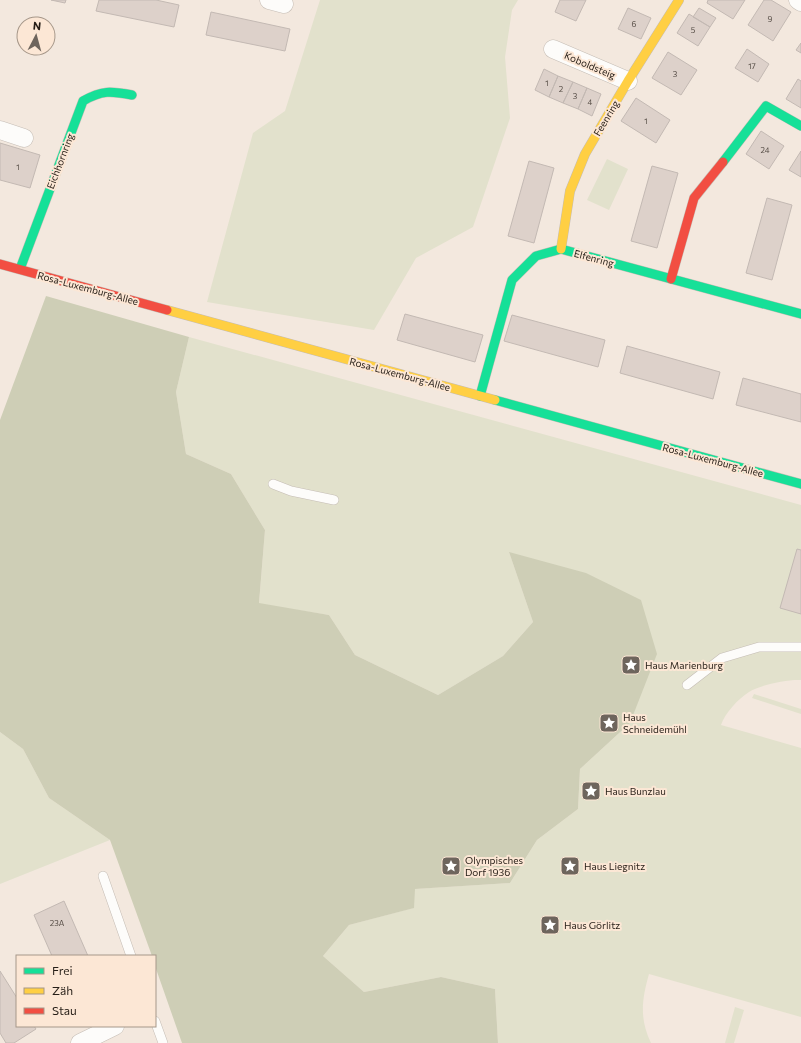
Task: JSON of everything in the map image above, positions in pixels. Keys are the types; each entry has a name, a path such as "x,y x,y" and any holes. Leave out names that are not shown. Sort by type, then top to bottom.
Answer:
{"street":[{"name":"Feenring","path":"561,248 570,191 584,154 679,0"},
{"name":"Koboldsteig","path":"552,49 628,81"},
{"name":"Eichhornring","path":"20,269 82,101 97,93 110,90 132,95"},
{"path":"671,279 694,198 766,106 801,126"},
{"path":"0,130 24,138"},
{"name":"Elfenring","path":"480,396 512,280 536,256 561,248 801,314"},
{"name":"Rosa-Luxemburg-Allee","path":"0,264 801,484"},
{"path":"80,1043 113,1027"}],"lane":[{"path":"273,484 291,491 334,500"},
{"path":"687,685 722,658 759,647 801,647"},
{"path":"103,876 132,955"},
{"path":"156,1024 163,1043"}],"green space":[{"path":"320,0 518,0 512,10 505,57 510,118 473,227 416,258 374,330 207,302 253,133 285,111"},
{"path":"607,159 628,169 609,210 587,200"},
{"path":"46,296 189,337 176,392 186,454 231,474 265,530 259,603 329,615 355,655 438,695 503,656 533,622 509,552 586,573 641,600 657,654 630,723 580,769 578,809 537,840 510,883 415,889 414,908 349,925 323,956 364,992 441,977 495,989 498,1043 182,1043 156,969 156,955 152,955 110,840 49,798 23,749 0,732 0,420"},
{"path":"189,337 801,505 801,680 789,680 754,689 741,698 732,707 721,725 801,748 801,1017 649,974 643,1000 643,1017 651,1043 498,1043 495,989 441,977 364,992 323,956 349,925 413,908 414,889 510,883 537,840 578,809 580,769 630,723 509,552 533,622 503,656 438,695 355,655 329,615 259,604 265,530 231,474 186,454 176,392"},
{"path":"754,694 801,709 801,714 752,698"},
{"path":"0,732 23,749 49,798 110,840 0,884"},
{"path":"735,1007 744,1010 734,1043 725,1043"}],"building":[{"path":"51,0 66,0 65,3"},
{"path":"99,0 156,0 179,5 174,27 96,11"},
{"path":"560,0 586,0 576,21 555,12"},
{"path":"708,0 745,0 733,19 707,3"},
{"path":"764,0 771,0 791,12 773,41 748,25"},
{"path":"628,8 651,18 641,39 618,29"},
{"path":"699,8 716,18 710,27 693,17"},
{"path":"211,12 290,29 285,51 206,35"},
{"path":"689,14 710,27 698,46 677,33"},
{"path":"801,43 801,53 796,50"},
{"path":"747,49 769,64 758,82 735,68"},
{"path":"668,52 697,70 681,95 652,78"},
{"path":"544,69 558,76 549,97 535,90"},
{"path":"558,76 573,82 563,103 549,97"},
{"path":"798,79 801,81 801,108 786,99"},
{"path":"573,82 587,88 578,109 563,103"},
{"path":"587,88 601,94 592,116 578,109"},
{"path":"636,98 670,120 656,143 621,121"},
{"path":"761,131 784,146 769,169 746,154"},
{"path":"0,143 40,155 30,188 0,180"},
{"path":"801,151 801,177 789,170"},
{"path":"529,161 554,168 534,243 508,236"},
{"path":"652,166 678,173 657,248 631,241"},
{"path":"767,198 792,205 772,280 746,273"},
{"path":"405,314 483,335 475,362 397,340"},
{"path":"512,315 605,340 598,367 504,341"},
{"path":"627,346 720,372 713,399 620,373"},
{"path":"743,378 801,394 801,422 736,405"},
{"path":"797,549 801,550 801,614 780,608"},
{"path":"64,901 88,955 52,955 34,915"},
{"path":"0,971 16,996 16,1027 35,1027 36,1029 14,1043 6,1043 0,1033"}],"traffic: fast":[{"path":"20,269 83,101 90,97 107,92 132,95"},
{"path":"723,162 766,106 801,126"},
{"path":"480,396 512,280 536,256 561,249 801,314"},
{"path":"495,400 801,484"}],"traffic: slow":[{"path":"561,249 570,191 585,154 628,81 679,0"},
{"path":"167,310 495,400"}],"traffic: jam":[{"path":"671,279 694,198 723,162"},
{"path":"0,264 167,310"}],"place":[{"name":"Haus Marienburg","path":"631,665"},
{"name":"Haus Schneidemühl","path":"609,723"},
{"name":"Haus Bunzlau","path":"591,791"},
{"name":"Olympisches Dorf 1936","path":"451,866"},
{"name":"Haus Liegnitz","path":"570,866"},
{"name":"Haus Görlitz","path":"550,925"}]}
